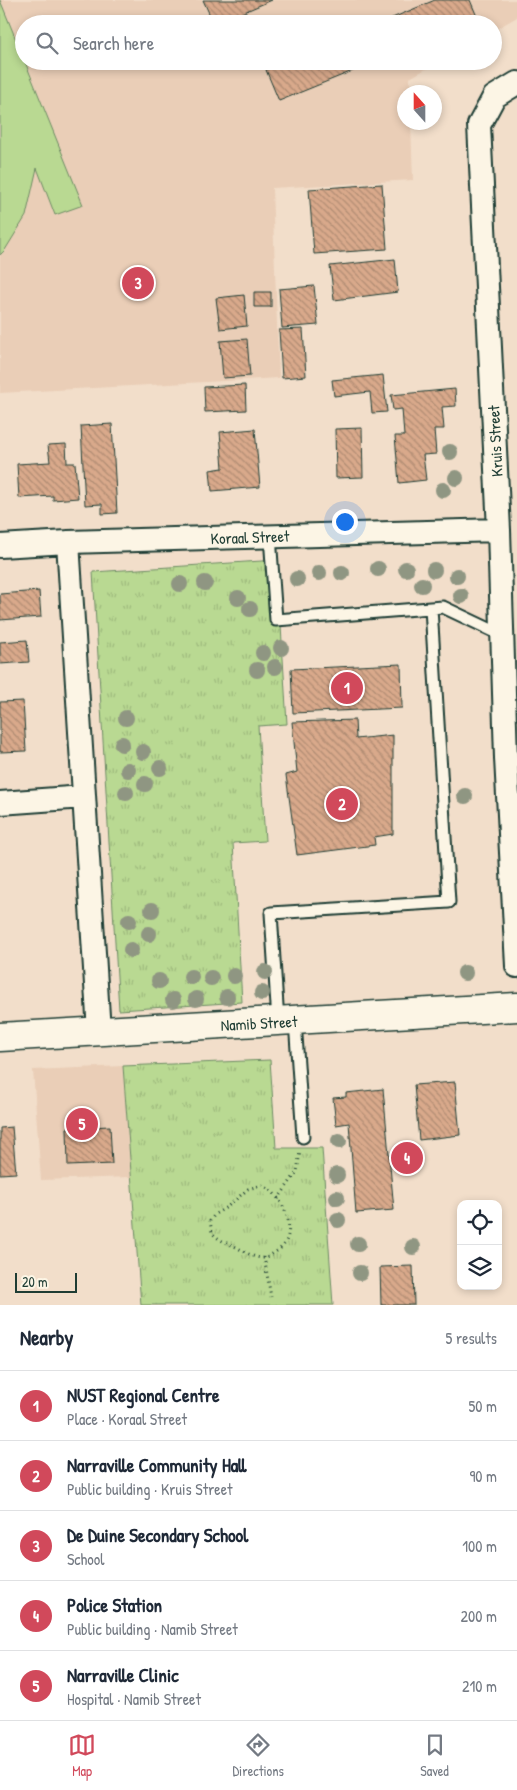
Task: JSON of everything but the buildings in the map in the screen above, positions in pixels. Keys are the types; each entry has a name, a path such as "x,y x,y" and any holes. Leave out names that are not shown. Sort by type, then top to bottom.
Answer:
{"street":[{"name":"Kruis Street","path":"517,83 494,97 479,125 499,530 502,635 511,757 517,966"},
{"name":"Koraal Street","path":"0,546 68,542 499,530"},
{"path":"68,542 99,1032"},
{"path":"0,804 84,797"},
{"name":"Namib Street","path":"0,1037 517,1007"}],"lane":[{"path":"270,536 276,620 443,607 502,635"},
{"path":"303,1137 271,913 449,902 431,608"}],"path":[{"path":"278,1199 296,1172 303,1137"},
{"path":"262,1185 269,1188 278,1199 284,1210 289,1230 282,1248 264,1258 246,1253 231,1244 225,1244 212,1233 210,1221 215,1214 227,1207 248,1189 262,1185"},
{"path":"264,1258 271,1297"}],"shaded area":[{"path":"0,0 517,0 517,17 502,26 502,15 15,15 15,70 424,70 410,78 410,85 397,85 397,130 411,130 413,180 272,188 279,378 0,393"},
{"path":"123,1066 131,1177 41,1180 33,1070"}],"green space":[{"path":"0,0 15,37 15,70 28,70 83,205 55,215 37,168 26,216 0,255"},
{"path":"277,560 287,724 258,726 265,841 233,843 242,1002 119,1010 93,572"},
{"path":"270,1060 276,1148 322,1148 333,1305 141,1305 123,1066"}],"place":[{"name":"De Duine Secondary School","path":"138,283"},
{"name":"NUST Regional Centre","path":"347,688"},
{"name":"Narraville Community Hall","path":"342,804"},
{"name":"Narraville Clinic","path":"82,1124"},
{"name":"Police Station","path":"407,1158"}]}
